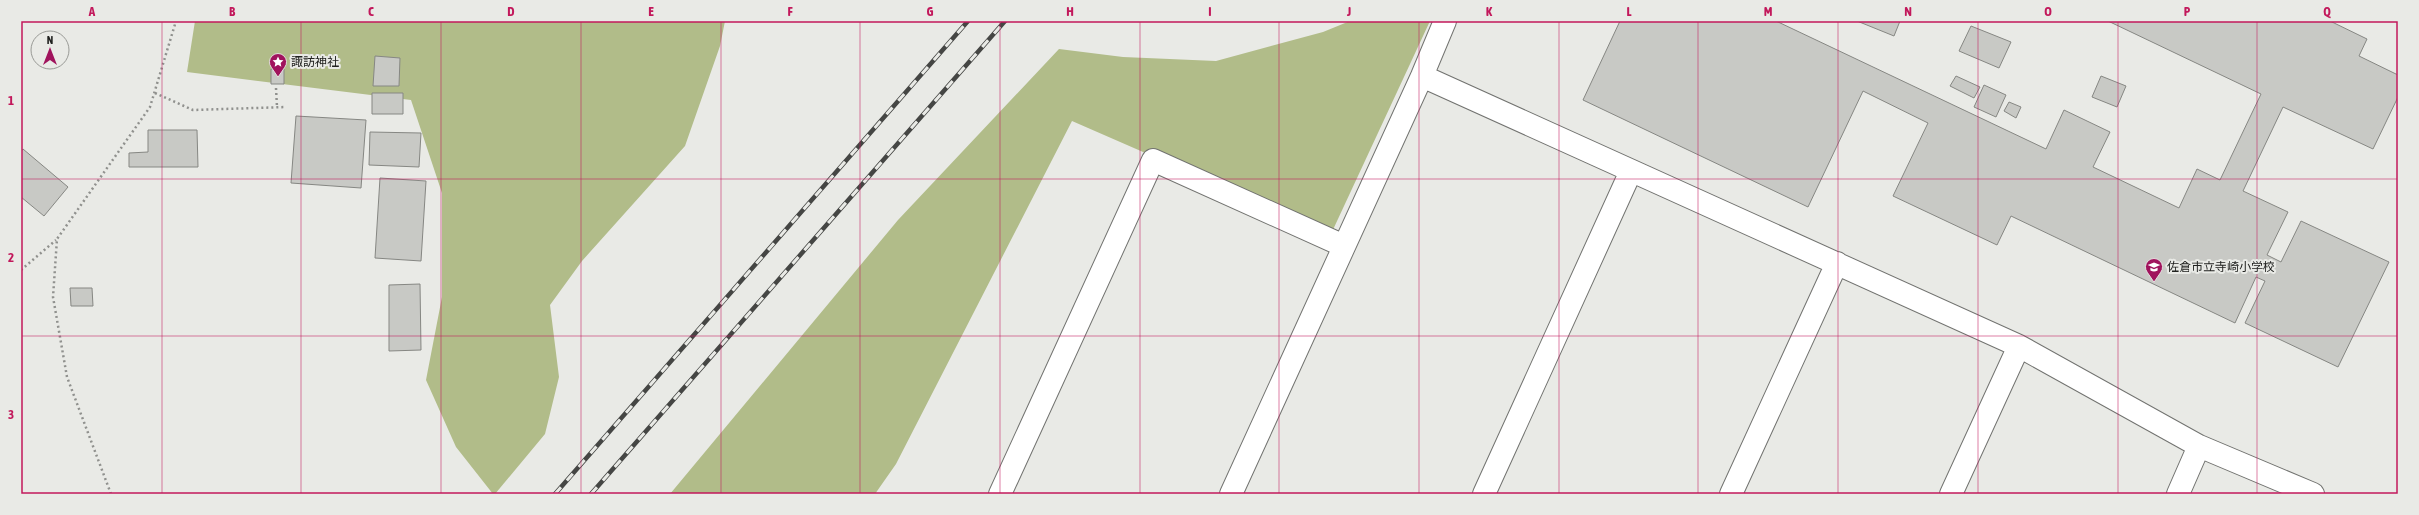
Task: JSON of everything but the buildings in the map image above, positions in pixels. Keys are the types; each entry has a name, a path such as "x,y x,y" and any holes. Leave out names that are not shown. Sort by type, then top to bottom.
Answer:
{"street":[{"path":"1231,494 1422,76 1445,21"},
{"path":"1422,76 2018,346 2199,446 2312,494"},
{"path":"1000,494 1153,160 1344,246"},
{"path":"1484,494 1631,171"},
{"path":"1731,494 1837,264"},
{"path":"1951,494 2018,346"},
{"path":"2178,494 2199,446"}],"path":[{"path":"21,270 57,239 150,107 176,21"},
{"path":"276,88 277,107"},
{"path":"155,93 193,110 286,107"},
{"path":"57,239 53,297 67,377 111,494"}],"green space":[{"path":"195,21 725,21 720,46 685,146 582,261 550,305 559,377 545,434 495,494 493,494 456,447 426,380 442,297 442,193 411,100 187,72"},
{"path":"1350,21 1430,21 1331,234 1072,121 896,464 875,494 670,494 898,220 1059,49 1123,57 1216,61 1323,32"}],"railway":[{"path":"555,494 968,21"},
{"path":"591,494 1005,21"}],"place":[{"name":"諏訪神社","path":"278,77"},
{"name":"佐倉市立寺崎小学校","path":"2154,282"}]}
